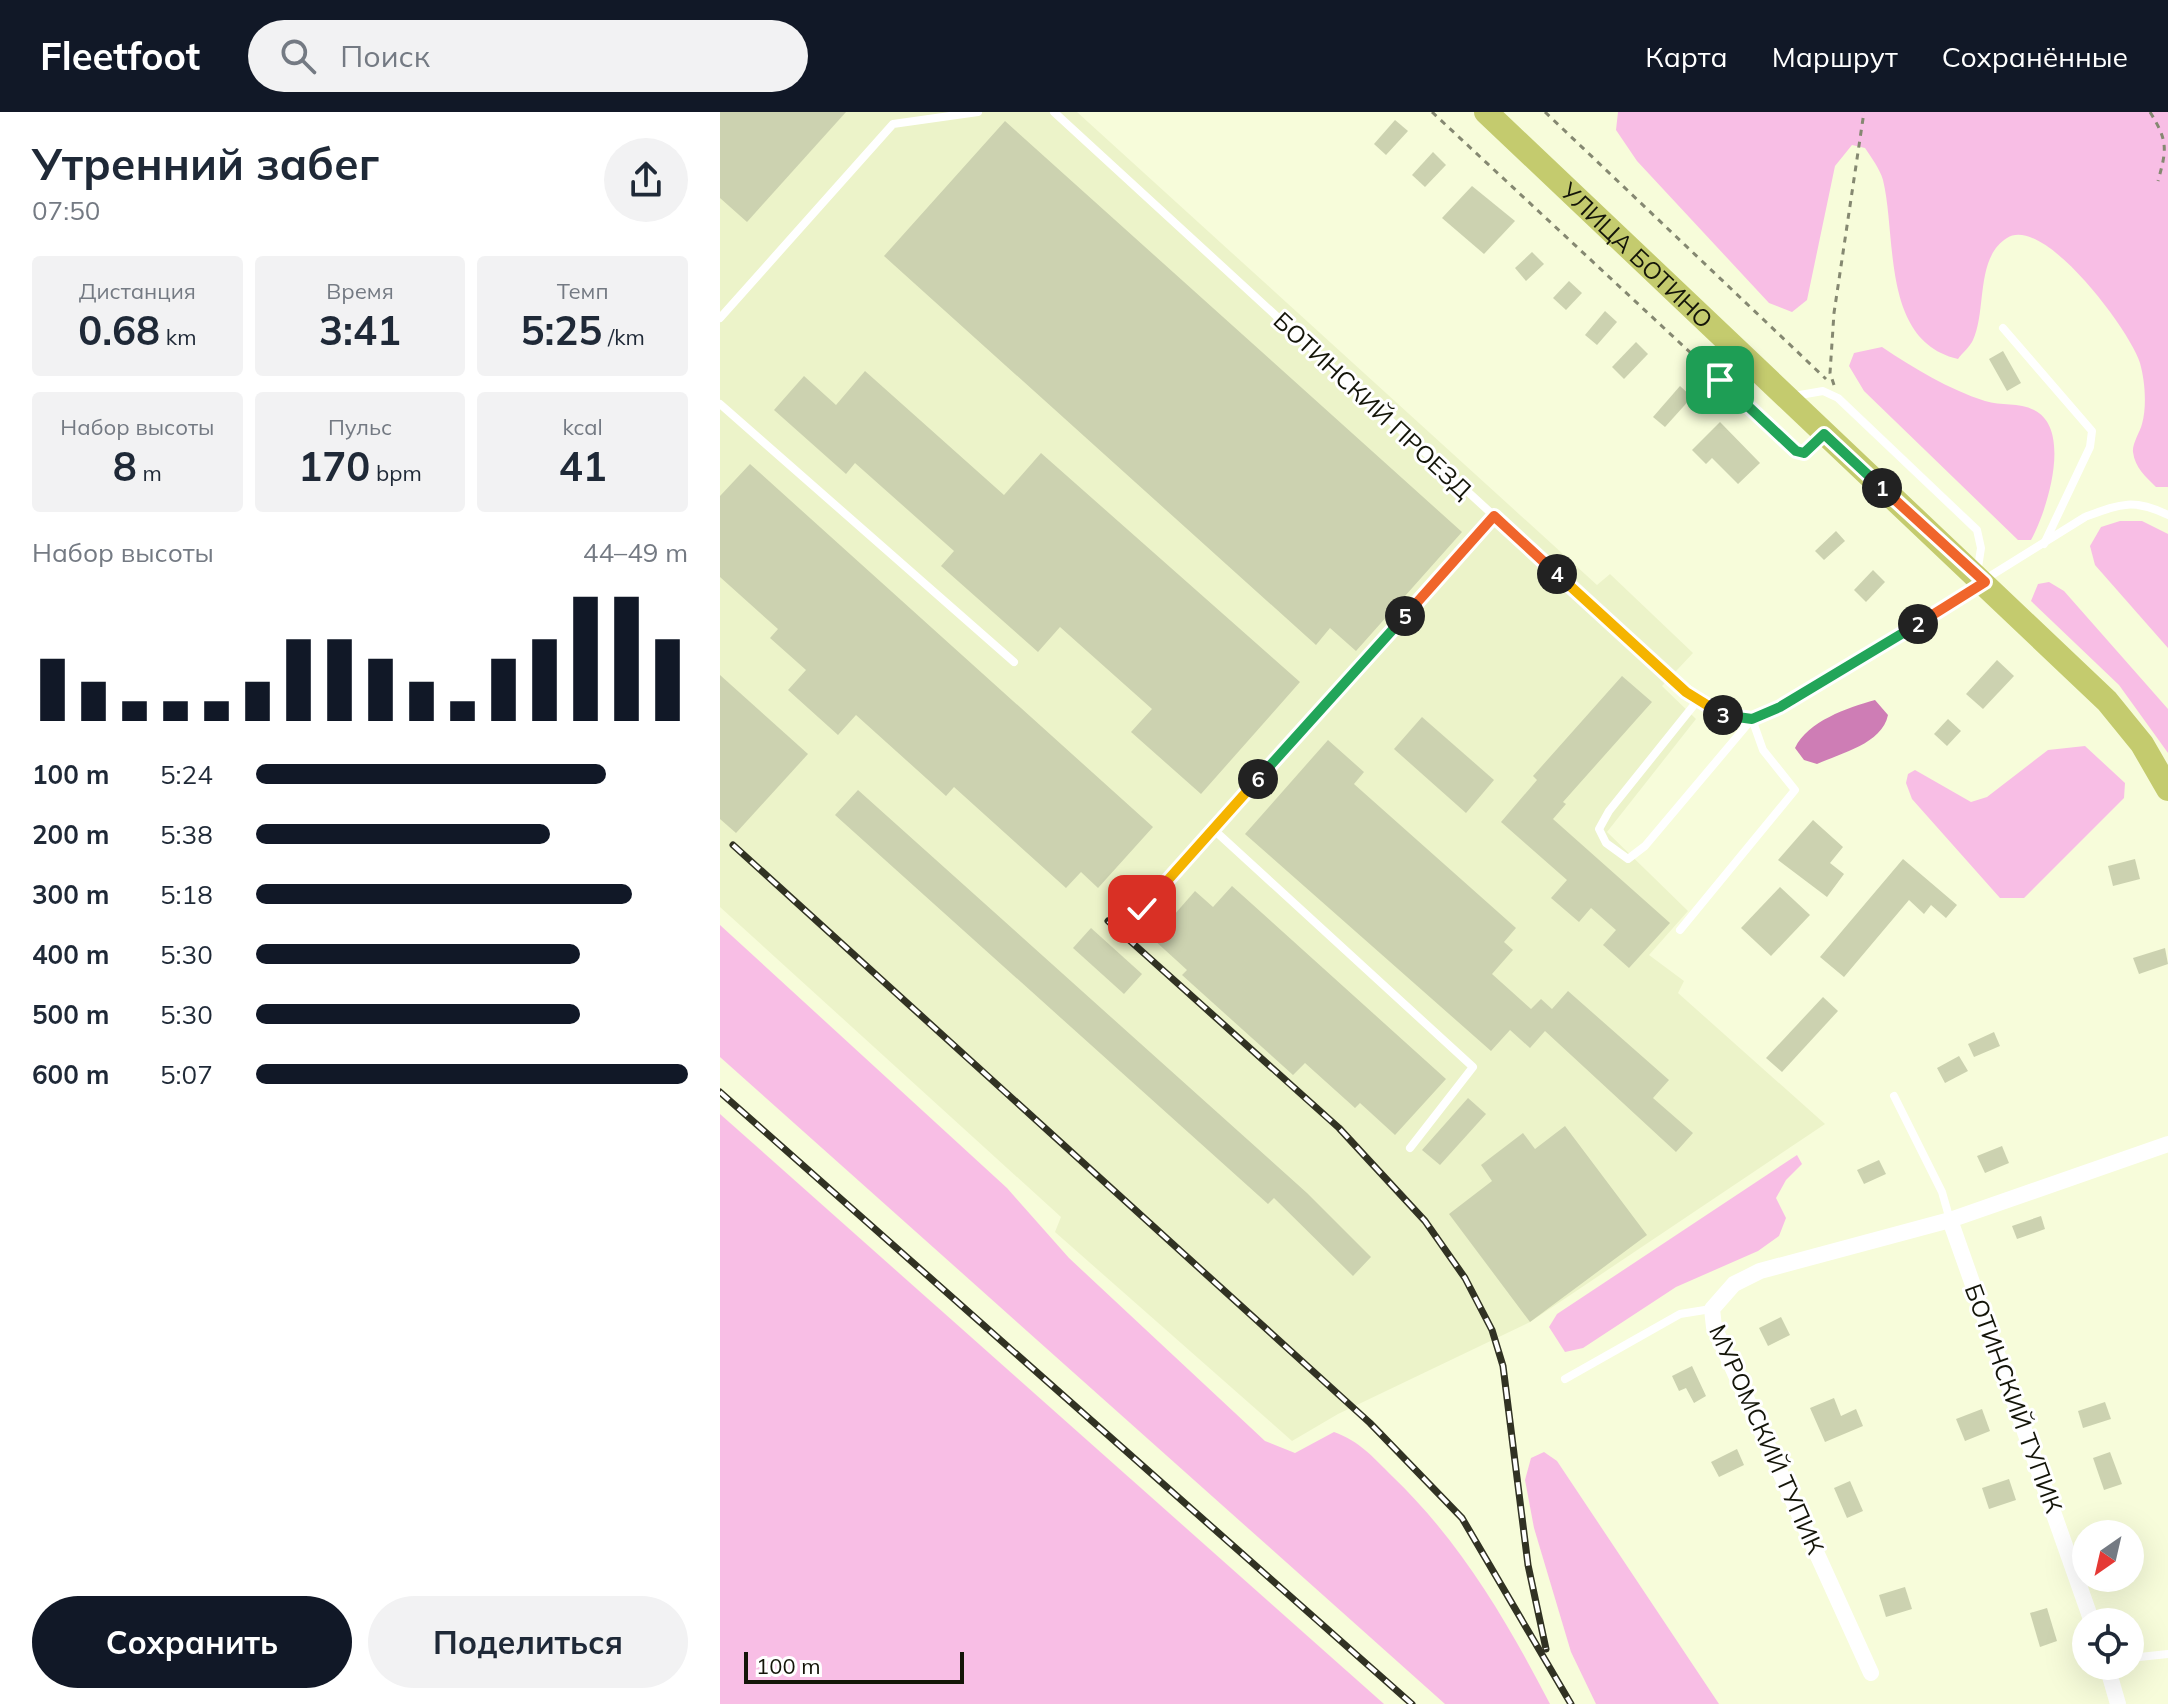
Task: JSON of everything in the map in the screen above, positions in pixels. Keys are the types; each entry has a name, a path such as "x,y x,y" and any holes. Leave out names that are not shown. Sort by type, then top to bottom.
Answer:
{"main road":[{"name":"УЛИЦА БОТИНО","path":"1494,115 1824,434 1981,578 2107,701 2142,744 2168,789"}],"street":[{"name":"МУРОМСКИЙ ТУПИК","path":"1871,1673 1714,1327 1712,1309 1734,1284 1760,1271 1950,1220 2168,1144"},
{"name":"БОТИНСКИЙ ТУПИК","path":"1950,1220 2087,1608"},
{"path":"2111,1680 2118,1704"}],"lane":[{"path":"720,318 893,124 978,112"},
{"name":"БОТИНСКИЙ ПРОЕЗД","path":"1054,112 1698,700 1720,715 1752,719"},
{"path":"2003,328 2092,431 2090,447 2043,545"},
{"path":"1789,397 1823,391 1838,398 1977,530 1981,548 1981,578"},
{"path":"720,404 1014,662"},
{"path":"1698,700 1609,811 1599,829 1606,843 1628,859 1645,846 1752,719 1780,707 1981,578 2043,545 2085,517 2121,504 2141,503 2168,515"},
{"path":"1142,909 1494,516"},
{"path":"1680,930 1795,790 1763,750 1752,719"},
{"path":"1213,829 1473,1067 1410,1148"},
{"path":"1894,1096 1942,1192 1950,1220"},
{"path":"1565,1379 1680,1314 1712,1309"},
{"path":"2144,1657 2168,1654"}],"path":[{"path":"1432,112 1796,451 1804,453 1824,434"},
{"path":"1545,112 1824,376 1838,398"},
{"path":"1838,398 1830,373 1834,313 1864,112"},
{"path":"2150,112 2161,130 2167,150 2158,181"}],"shaded area":[{"path":"720,112 1077,112 1597,585 1610,574 1693,653 1662,686 1696,719 1607,832 1688,911 1649,955 1684,981 1678,993 1825,1124 1530,1322 1338,1414 1292,1441 1055,1232 1061,1217 720,907"},
{"path":"1618,112 2168,112 2168,487 2156,487 2134,458 2133,449 2144,417 2145,402 2142,370 2133,348 2104,303 2063,259 2042,243 2023,235 2007,238 1997,247 1986,271 1972,343 1958,359 1933,349 1916,332 1904,310 1897,284 1882,176 1865,148 1852,145 1835,166 1807,300 1792,312 1769,303 1637,161 1616,130"},
{"path":"1882,347 1958,391 1991,402 2028,408 2046,420 2052,434 2053,471 2044,510 2031,540 2018,540 1864,391 1849,366 1854,353"},
{"path":"2120,521 2142,521 2168,534 2168,648 2095,565 2090,546 2101,527"},
{"path":"2049,582 2064,591 2168,709 2168,753 2119,685 2031,601 2038,584"},
{"path":"1875,700 1888,715 1878,733 1869,740 1817,764 1804,760 1795,748 1819,723"},
{"path":"2085,746 2125,783 2124,798 2024,898 2000,898 1912,799 1906,783 1908,774 1915,770 1971,802 1987,797 2048,750"},
{"path":"720,925 1007,1188 1069,1258 1265,1441 1295,1453 1334,1432 1372,1456 1417,1501 1461,1555 1517,1642 1550,1704 1445,1704 720,1057"},
{"path":"720,1114 1384,1704 720,1704"},
{"path":"1797,1155 1802,1164 1786,1180 1776,1198 1786,1218 1779,1236 1758,1251 1676,1287 1583,1348 1565,1352 1549,1327 1557,1314"},
{"path":"1544,1452 1557,1461 1719,1704 1596,1704 1571,1652 1534,1528 1525,1480 1531,1458"}],"building":[{"path":"720,112 846,112 747,222 720,198"},
{"path":"1395,120 1408,131 1386,155 1374,144"},
{"path":"1005,121 1462,532 1356,651 1330,628 1316,645 884,256"},
{"path":"1433,152 1446,165 1425,187 1412,175"},
{"path":"1472,186 1515,221 1484,254 1442,218"},
{"path":"1532,252 1544,264 1526,281 1515,268"},
{"path":"1569,281 1582,293 1566,310 1553,298"},
{"path":"1605,311 1617,322 1597,345 1585,335"},
{"path":"1636,342 1648,354 1624,379 1612,367"},
{"path":"2003,351 2021,383 2007,391 1989,359"},
{"path":"865,371 1004,495 1041,453 1300,682 1201,794 1131,732 1152,709 1060,627 1038,652 941,566 954,551 855,463 846,474 774,410 804,376 836,405"},
{"path":"1680,386 1692,397 1665,427 1653,417"},
{"path":"1720,422 1760,463 1738,484 1712,458 1706,464 1692,450"},
{"path":"750,464 1153,827 1098,888 1081,872 1066,888 954,787 946,796 856,715 838,735 788,690 806,670 770,638 778,629 720,577 720,496"},
{"path":"1836,531 1845,541 1824,560 1815,551"},
{"path":"1873,570 1885,582 1866,602 1854,590"},
{"path":"1997,660 2014,676 1983,709 1966,694"},
{"path":"720,675 808,754 736,833 720,819"},
{"path":"1622,676 1652,702 1563,802 1566,804 1553,819 1670,923 1629,968 1603,945 1616,930 1591,908 1579,922 1551,898 1567,880 1501,822 1537,780 1533,776"},
{"path":"1422,717 1494,780 1466,813 1394,749"},
{"path":"1948,719 1961,731 1947,746 1934,734"},
{"path":"1328,740 1364,772 1354,784 1516,928 1504,942 1513,950 1492,974 1531,1009 1541,999 1552,1009 1568,991 1669,1080 1653,1098 1693,1133 1676,1152 1545,1031 1530,1048 1510,1030 1491,1051 1245,834"},
{"path":"858,790 1307,1193 1371,1257 1353,1276 1274,1198 1268,1204 835,815"},
{"path":"1813,820 1843,847 1830,863 1844,874 1827,897 1778,860"},
{"path":"1903,859 1957,905 1946,918 1931,905 1924,914 1909,900 1844,977 1820,957"},
{"path":"2135,859 2140,879 2113,886 2108,866"},
{"path":"1232,886 1446,1079 1395,1135 1360,1103 1355,1108 1305,1063 1293,1075 1182,975 1187,970 1153,939 1195,891 1213,907"},
{"path":"1780,887 1810,915 1771,956 1741,928"},
{"path":"1091,928 1142,974 1124,994 1073,948"},
{"path":"2165,948 2168,964 2139,974 2133,958"},
{"path":"1823,997 1838,1011 1782,1072 1766,1058"},
{"path":"1994,1032 2000,1046 1974,1057 1968,1044"},
{"path":"1959,1056 1968,1071 1945,1083 1937,1068"},
{"path":"1468,1098 1486,1114 1440,1165 1422,1150"},
{"path":"1565,1126 1647,1235 1530,1322 1449,1214 1492,1181 1481,1165 1523,1133 1535,1149"},
{"path":"2002,1146 2009,1163 1985,1173 1977,1156"},
{"path":"1879,1160 1886,1174 1864,1184 1857,1170"},
{"path":"2041,1216 2045,1229 2017,1239 2012,1226"},
{"path":"1781,1317 1790,1335 1768,1346 1759,1328"},
{"path":"1692,1366 1706,1396 1694,1403 1686,1388 1679,1391 1672,1376"},
{"path":"1834,1398 1841,1416 1856,1409 1863,1426 1825,1442 1810,1408"},
{"path":"2105,1402 2111,1419 2083,1428 2078,1411"},
{"path":"1982,1409 1990,1431 1965,1441 1956,1419"},
{"path":"1737,1449 1744,1465 1719,1477 1711,1462"},
{"path":"2110,1452 2122,1484 2104,1490 2093,1458"},
{"path":"2009,1479 2016,1500 1989,1509 1982,1488"},
{"path":"1850,1481 1863,1511 1847,1518 1834,1488"},
{"path":"1905,1587 1912,1609 1886,1617 1879,1595"},
{"path":"2047,1608 2057,1641 2040,1647 2030,1613"}],"railway":[{"path":"733,845 1370,1423 1462,1518 1571,1704"},
{"path":"1108,921 1339,1128 1425,1221 1465,1278 1492,1330 1503,1366 1528,1565 1546,1649"},
{"path":"720,1092 1412,1704"}],"route":[{"path":"1142,909 1494,516 1686,692 1720,715 1752,719 1780,707 1985,582 1824,434 1804,453 1796,451 1720,380"}]}
